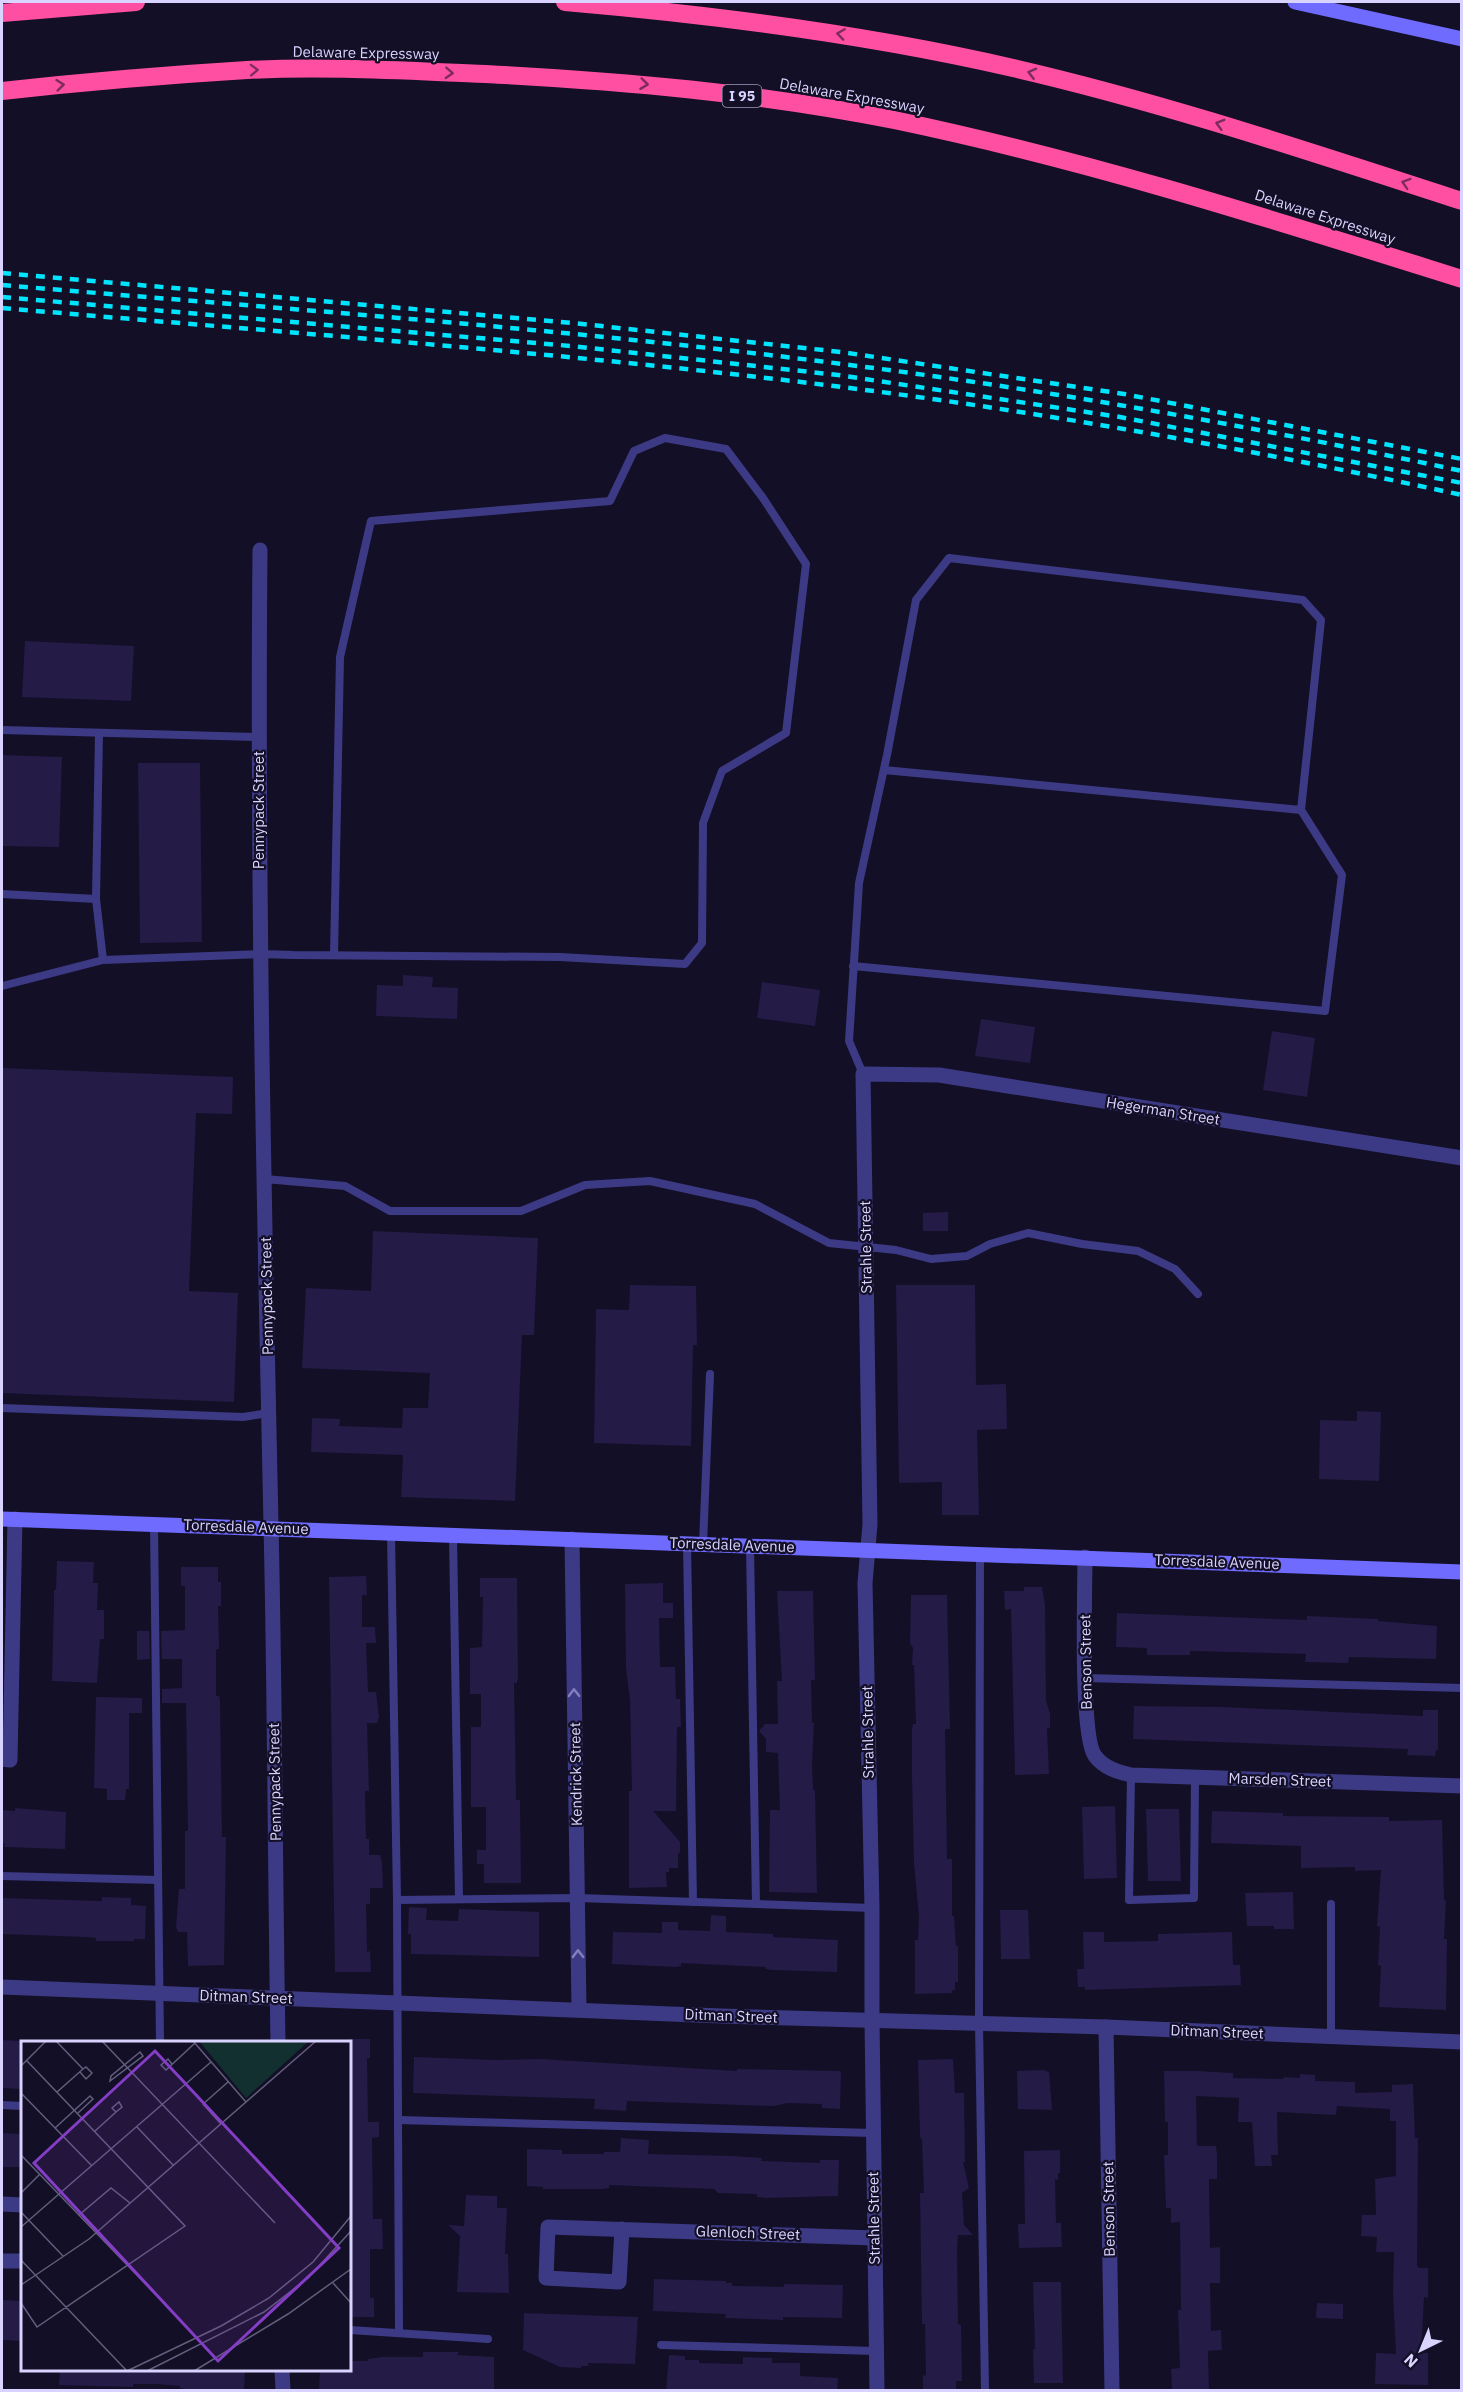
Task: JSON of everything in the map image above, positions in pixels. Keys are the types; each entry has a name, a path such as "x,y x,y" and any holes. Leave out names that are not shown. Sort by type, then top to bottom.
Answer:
{"highway":[{"path":"2,13 136,2"},
{"path":"565,2 693,13 874,39 1013,68 1141,100 1461,201"},
{"name":"Delaware Expressway","path":"2,91 123,78 251,70 376,69 634,82 891,120 1053,156 1239,208 1461,279"}],"street":[{"path":"1295,2 1325,5 1461,39"},
{"name":"Pennypack Street","path":"260,550 258,737 260,954 272,1527 278,2041"},
{"name":"Hegerman Street","path":"863,1074 939,1075 1461,1158"},
{"name":"Strahle Street","path":"863,1074 870,1524 865,1582 873,1908 872,2020 877,2391"},
{"path":"6,1760 8,1519"},
{"name":"Torresdale Avenue","path":"8,1519 1461,1572"},
{"name":"Kendrick Street","path":"572,1539 579,2009"},
{"name":"Benson Street","path":"1085,1557 1086,1721 1095,1755 1102,1762"},
{"name":"Marsden Street","path":"1102,1762 1114,1771 1131,1775 1461,1786"},
{"name":"Ditman Street","path":"2,1987 721,2016 1106,2027 1461,2042"},
{"name":"Benson Street","path":"1106,2027 1112,2391"},
{"path":"2,2204 21,2205"},
{"name":"Glenloch Street","path":"622,2229 619,2282 546,2278 548,2227 622,2229 875,2238"},
{"path":"2,2261 21,2261"},
{"path":"282,2371 283,2391"}],"lane":[{"path":"2,986 103,960 260,954 334,955 560,957 685,964 702,943 703,823 722,771 786,733 806,564 763,498 726,450 666,438 634,451 610,501 371,521 340,657 334,955"},
{"path":"853,966 1325,1011 1342,875 1301,810 1321,620 1303,600 949,558 916,600 860,883 853,966 849,1041 863,1074"},
{"path":"2,730 258,737"},
{"path":"99,733 96,899 103,960"},
{"path":"884,770 1301,810"},
{"path":"2,894 96,899"},
{"path":"265,1179 345,1186 390,1211 521,1211 585,1185 650,1181 755,1204 829,1243 896,1250 931,1258 967,1256 990,1244 1028,1233 1082,1244 1138,1251 1175,1269 1198,1294"},
{"path":"703,1544 710,1374"},
{"path":"2,1408 243,1417 268,1413"},
{"path":"154,1524 160,2041"},
{"path":"391,1532 397,1899 399,2332"},
{"path":"453,1534 459,1899"},
{"path":"687,1544 693,1902"},
{"path":"750,1546 756,1904"},
{"path":"980,1553 979,2024 985,2391"},
{"path":"1086,1678 1461,1688"},
{"path":"1131,1775 1129,1900 1194,1898 1195,1778"},
{"path":"2,1876 158,1880"},
{"path":"397,1899 578,1898 873,1908"},
{"path":"1331,1904 1331,2037"},
{"path":"2,2105 21,2106"},
{"path":"398,2120 873,2133"},
{"path":"351,2330 488,2339"},
{"path":"661,2344 876,2351"}],"building":[{"path":"25,641 134,646 131,701 22,697"},
{"path":"2,755 62,757 59,847 2,846"},
{"path":"138,763 200,763 202,942 140,943"},
{"path":"403,975 433,977 432,987 458,988 457,1019 376,1016 377,985 403,986"},
{"path":"762,982 820,990 815,1026 757,1018"},
{"path":"981,1019 1035,1027 1030,1063 975,1056"},
{"path":"1272,1031 1315,1038 1307,1097 1263,1090"},
{"path":"2,1068 233,1077 232,1114 196,1113 189,1291 238,1293 234,1402 2,1393"},
{"path":"948,1212 948,1231 923,1231 923,1213"},
{"path":"373,1231 538,1238 534,1335 522,1335 515,1501 401,1497 403,1455 311,1452 312,1418 340,1419 339,1426 402,1428 403,1408 428,1408 430,1373 302,1368 306,1288 371,1291"},
{"path":"630,1285 696,1286 697,1345 693,1345 691,1446 594,1443 596,1309 629,1310"},
{"path":"896,1285 975,1285 976,1385 1006,1384 1007,1429 977,1430 979,1515 942,1515 942,1482 899,1483"},
{"path":"1357,1411 1381,1412 1379,1481 1319,1479 1320,1420 1357,1421"},
{"path":"57,1561 94,1562 93,1583 98,1583 97,1610 104,1610 104,1639 100,1639 97,1683 52,1681"},
{"path":"181,1567 218,1567 218,1582 221,1582 221,1606 218,1606 219,1649 216,1649 216,1696 219,1696 220,1700 222,1837 226,1837 224,1965 188,1966 187,1932 178,1932 176,1927 179,1889 185,1889 185,1831 188,1831 186,1703 162,1703 162,1689 182,1688 182,1659 162,1659 161,1631 185,1630 185,1586 181,1586"},
{"path":"366,1576 367,1595 362,1595 362,1627 375,1627 376,1643 366,1643 368,1692 376,1692 379,1717 377,1723 367,1723 369,1791 365,1791 366,1839 369,1839 369,1855 380,1855 383,1888 370,1888 370,1904 366,1904 367,1952 370,1951 371,1972 335,1972 329,1577"},
{"path":"480,1578 517,1578 518,1676 517,1683 514,1683 516,1800 520,1800 521,1883 484,1883 484,1864 477,1864 477,1850 486,1850 486,1807 471,1807 471,1727 481,1727 481,1694 470,1694 470,1648 482,1647 483,1597 480,1597"},
{"path":"663,1583 663,1603 673,1603 673,1618 659,1618 660,1667 675,1667 676,1699 680,1699 681,1727 677,1727 676,1811 653,1811 680,1842 680,1852 678,1868 669,1868 669,1872 666,1872 667,1887 629,1888 629,1791 632,1791 630,1700 626,1668 625,1584"},
{"path":"1024,1587 1042,1587 1045,1605 1046,1700 1050,1714 1050,1728 1047,1728 1049,1774 1015,1775 1011,1609 1005,1610 1004,1591 1024,1591"},
{"path":"777,1591 813,1591 815,1680 811,1680 812,1723 814,1723 812,1767 813,1790 815,1790 817,1893 769,1892 770,1810 780,1810 778,1753 766,1752 766,1739 759,1731 765,1724 778,1724 777,1681 782,1681"},
{"path":"911,1595 947,1595 950,1729 945,1729 947,1859 952,1859 952,1916 954,1916 956,1946 958,1946 958,1982 955,1982 955,1990 952,1990 952,1993 915,1994 915,1940 918,1940 919,1917 914,1864 912,1729 913,1724 916,1724 913,1648 910,1643"},
{"path":"1117,1613 1307,1620 1307,1616 1378,1619 1378,1621 1437,1626 1436,1659 1349,1657 1348,1663 1305,1662 1306,1654 1190,1651 1190,1655 1147,1655 1147,1648 1116,1647"},
{"path":"137,1631 149,1631 150,1659 137,1660"},
{"path":"96,1697 142,1698 142,1713 129,1713 129,1789 126,1789 125,1800 107,1800 107,1789 94,1788"},
{"path":"1134,1706 1223,1707 1423,1716 1423,1710 1438,1710 1438,1750 1435,1756 1407,1755 1408,1749 1133,1739"},
{"path":"1115,1806 1117,1878 1084,1879 1082,1807"},
{"path":"15,1808 66,1812 65,1849 4,1847 5,1843 2,1844 2,1810 15,1811"},
{"path":"1146,1809 1179,1809 1181,1881 1148,1881"},
{"path":"1212,1811 1283,1813 1283,1816 1389,1817 1389,1821 1442,1820 1444,1900 1446,1901 1444,1939 1447,1939 1446,2010 1379,2007 1381,1966 1378,1965 1380,1927 1377,1926 1381,1870 1355,1871 1355,1867 1301,1868 1301,1846 1211,1843"},
{"path":"1293,1892 1294,1929 1247,1926 1245,1893"},
{"path":"102,1897 131,1898 131,1905 146,1906 145,1939 96,1941 96,1938 87,1937 2,1934 2,1898 102,1901"},
{"path":"409,1907 427,1908 426,1920 458,1921 459,1909 539,1912 539,1957 411,1954 411,1934 408,1934"},
{"path":"1000,1910 1028,1910 1030,1959 1001,1959"},
{"path":"711,1915 726,1916 726,1932 838,1940 837,1972 681,1963 681,1966 676,1967 612,1964 613,1932 662,1933 662,1922 678,1922 678,1930 710,1931"},
{"path":"1083,1932 1104,1932 1104,1942 1158,1941 1158,1934 1232,1932 1233,1965 1240,1965 1241,1985 1085,1990 1085,1987 1078,1987 1077,1969 1084,1969"},
{"path":"350,2039 370,2039 370,2058 367,2058 368,2122 379,2122 379,2137 372,2138 373,2219 382,2219 383,2249 370,2249 370,2298 374,2298 374,2317 351,2317"},
{"path":"2,2040 22,2041 21,2089 2,2088"},
{"path":"414,2057 541,2059 737,2071 737,2069 839,2071 841,2072 840,2109 822,2108 822,2104 787,2103 774,2106 627,2101 626,2111 594,2109 595,2099 413,2093"},
{"path":"953,2059 955,2093 964,2093 965,2162 963,2162 969,2188 962,2193 964,2225 973,2235 958,2235 958,2324 961,2325 962,2381 956,2381 956,2391 923,2391 923,2376 926,2375 925,2324 922,2324 920,2193 924,2193 918,2060"},
{"path":"1043,2070 1049,2072 1052,2110 1018,2109 1017,2071"},
{"path":"1164,2071 1233,2073 1233,2078 1283,2079 1284,2077 1300,2078 1300,2074 1315,2075 1315,2081 1355,2082 1355,2093 1392,2092 1392,2085 1413,2084 1415,2138 1418,2138 1417,2266 1428,2268 1428,2298 1424,2297 1421,2353 1428,2353 1428,2385 1375,2384 1376,2353 1396,2354 1393,2293 1394,2252 1376,2252 1377,2237 1361,2236 1362,2215 1376,2215 1375,2179 1396,2176 1396,2121 1390,2121 1390,2109 1337,2106 1336,2115 1277,2112 1278,2155 1271,2155 1272,2166 1255,2166 1252,2122 1238,2122 1239,2098 1196,2096 1197,2146 1216,2146 1217,2155 1217,2179 1209,2179 1210,2248 1220,2247 1220,2283 1210,2283 1211,2331 1221,2330 1222,2350 1208,2351 1209,2391 1172,2391 1171,2369 1180,2368 1178,2310 1181,2310 1180,2222 1171,2223 1171,2208 1166,2208 1164,2155 1168,2155 1168,2122 1165,2122"},
{"path":"2,2133 21,2134 21,2167 2,2167"},
{"path":"621,2138 649,2140 648,2154 734,2156 762,2158 761,2161 820,2163 820,2160 839,2160 838,2196 766,2198 757,2197 757,2194 718,2193 714,2189 609,2185 609,2188 603,2189 543,2189 543,2187 527,2186 527,2149 562,2150 562,2154 604,2154 604,2152 620,2152"},
{"path":"1060,2150 1060,2173 1058,2173 1058,2180 1055,2179 1056,2223 1061,2223 1062,2247 1019,2248 1018,2224 1025,2224 1024,2151"},
{"path":"466,2195 497,2196 497,2208 507,2208 505,2254 508,2254 509,2293 457,2292 460,2236 448,2225 464,2226"},
{"path":"654,2279 726,2281 726,2283 732,2283 732,2286 843,2285 842,2318 783,2317 783,2320 725,2318 726,2314 653,2311"},
{"path":"1033,2282 1061,2282 1063,2383 1034,2383"},
{"path":"2,2300 21,2301 21,2341 2,2340"},
{"path":"1317,2303 1343,2304 1343,2319 1316,2318"},
{"path":"524,2313 638,2317 635,2364 588,2363 588,2366 581,2366 581,2368 560,2367 523,2350"},
{"path":"423,2352 459,2352 457,2355 494,2357 494,2391 319,2391 320,2371 351,2371 351,2361 368,2361 368,2359 382,2357 423,2357"},
{"path":"669,2355 685,2356 685,2360 699,2360 699,2363 743,2364 743,2357 772,2358 772,2363 800,2363 800,2376 838,2378 837,2391 666,2391"},
{"path":"60,2371 245,2371 244,2391 196,2391 180,2388 180,2386 157,2384 133,2384 133,2387 59,2385"}],"railway":[{"path":"2,273 573,323 841,352 1124,394 1462,459"},
{"path":"2,285 527,330 842,364 1153,411 1307,439 1462,471"},
{"path":"2,297 571,346 838,375 1120,417 1462,483"},
{"path":"2,308 627,363 913,396 1149,433 1462,495"}]}
